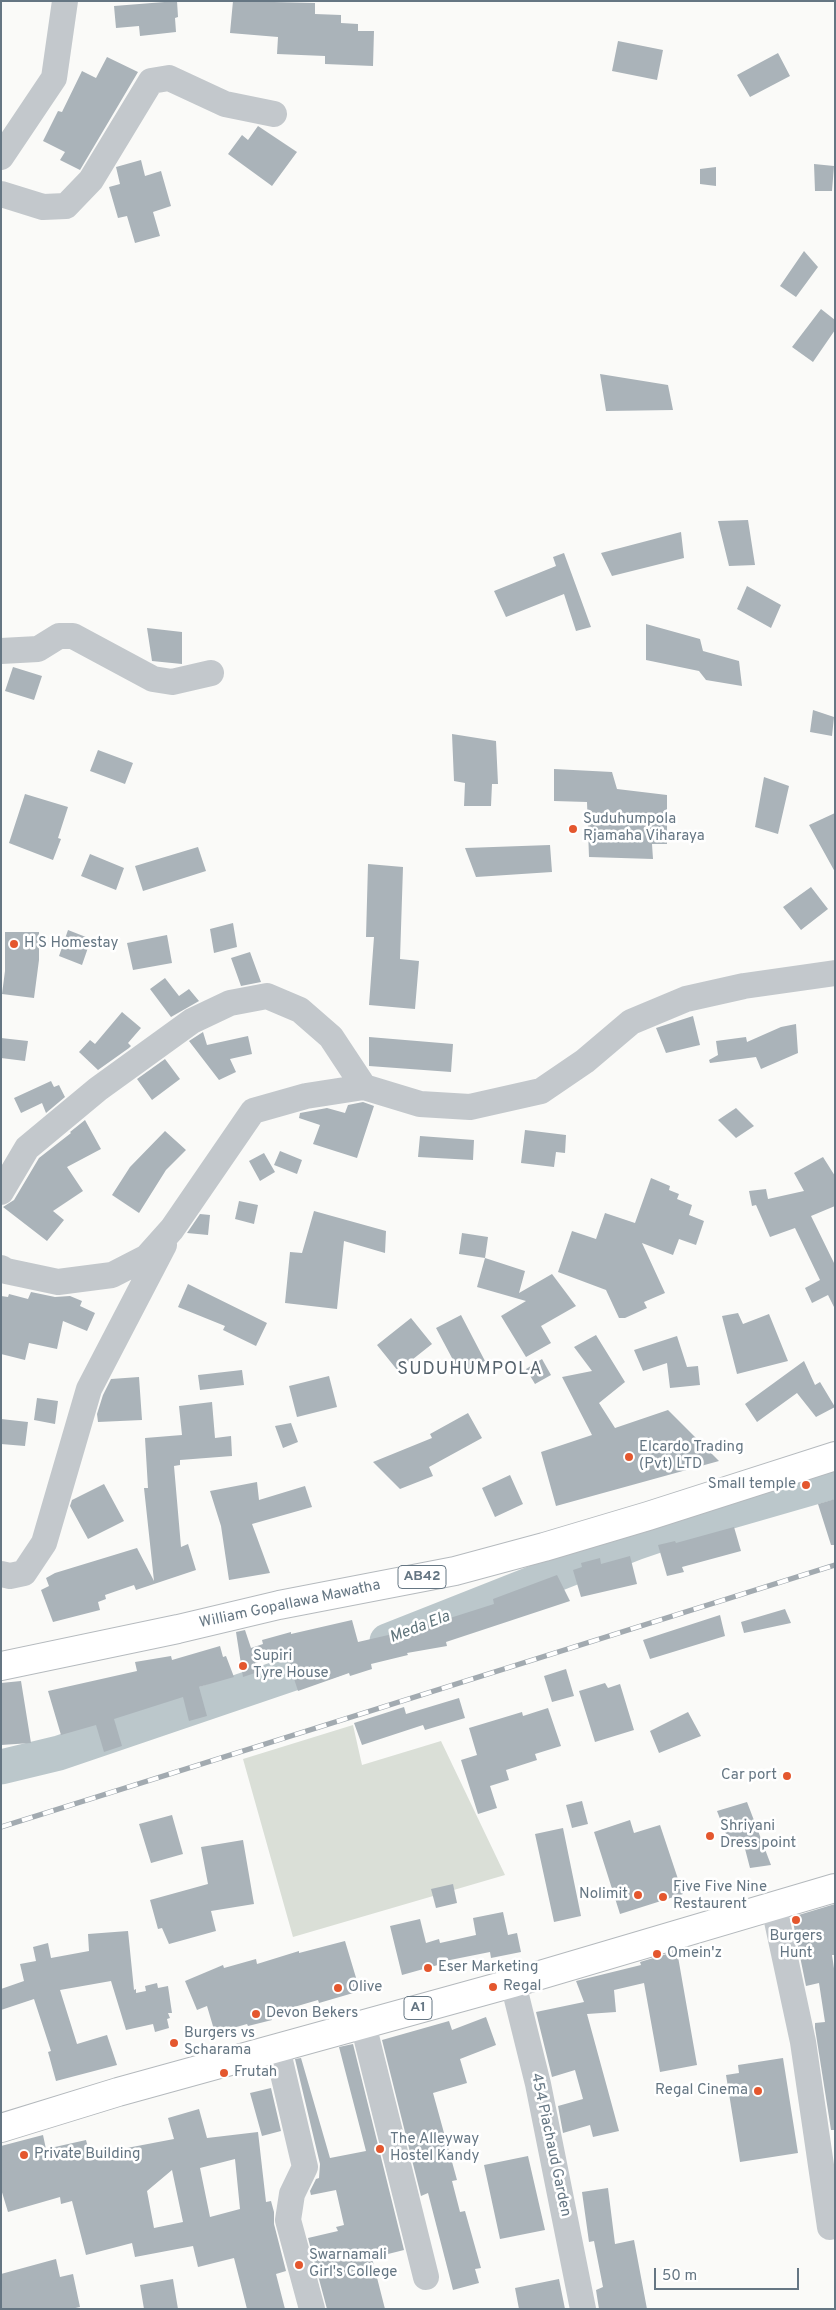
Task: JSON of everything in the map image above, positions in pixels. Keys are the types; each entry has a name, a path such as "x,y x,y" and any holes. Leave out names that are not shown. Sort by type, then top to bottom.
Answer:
{"main road":[{"name":"William Gopallawa Mawatha","path":"1,1666 178,1629 279,1605 455,1571 648,1516 835,1456"},
{"name":"A1","path":"1,2128 118,2092 178,2077 513,1983 835,1888"}],"street":[{"path":"1,157 54,78 65,1"},
{"path":"1,194 43,207 66,206 92,180 150,81 169,78 225,104 274,114"},
{"path":"1,651 38,649 59,636 73,636 153,679 172,682 211,673"},
{"path":"1,1574 10,1576 24,1573 44,1542 89,1388 172,1229 252,1111 306,1096 364,1087 420,1104 470,1107 541,1091 585,1061 631,1022 686,999 744,986 835,973"},
{"path":"1,1192 27,1148 90,1095 192,1021 230,1003 267,996 300,1010 331,1036 364,1087"},
{"path":"1,1268 6,1271 58,1282 112,1275 147,1257 172,1229"},
{"path":"774,1907 803,2042 830,2227"},
{"name":"454 Piachaud Garden","path":"513,1983 538,2084 583,2309"},
{"path":"363,2024 426,2276"},
{"path":"277,2048 305,2167 292,2194 288,2220 312,2309"}],"shaded area":[{"path":"353,1725 362,1765 441,1741 505,1875 293,1937 243,1759"}],"building":[{"path":"177,1 178,17 175,18 176,32 140,36 139,26 116,28 114,6"},
{"path":"233,1 315,3 315,14 341,15 341,23 358,24 358,31 374,31 373,66 325,64 325,56 277,54 278,37 230,33"},
{"path":"618,41 663,50 657,80 612,71"},
{"path":"778,53 790,76 750,97 737,75"},
{"path":"107,57 138,72 80,170 60,160 65,152 43,141 58,111 62,112 82,71 96,78"},
{"path":"258,126 297,152 272,186 228,154 242,135 248,140"},
{"path":"141,160 145,176 161,171 171,206 153,212 160,236 135,243 127,216 118,218 109,187 120,184 116,167"},
{"path":"814,164 834,166 832,191 815,191"},
{"path":"716,167 716,186 700,184 700,169"},
{"path":"804,251 818,267 796,297 780,286"},
{"path":"821,309 835,320 835,330 813,362 792,347"},
{"path":"600,374 668,385 673,410 606,411"},
{"path":"748,520 755,565 729,566 718,521"},
{"path":"681,532 684,558 612,576 601,553"},
{"path":"564,553 591,627 576,631 564,594 506,617 494,591 556,566 553,557"},
{"path":"747,586 781,605 771,628 737,609"},
{"path":"646,624 700,639 703,651 739,661 742,686 706,680 699,671 646,660"},
{"path":"147,628 182,632 182,664 152,661"},
{"path":"13,667 42,676 34,700 5,691"},
{"path":"813,710 834,717 832,736 810,732"},
{"path":"452,734 496,741 498,784 492,784 491,806 464,806 465,783 454,781"},
{"path":"98,750 133,763 125,784 90,771"},
{"path":"554,769 612,772 617,789 667,795 667,844 652,844 653,859 589,857 587,802 554,801"},
{"path":"764,777 789,786 778,834 755,827"},
{"path":"25,794 68,807 58,838 61,839 53,860 9,843"},
{"path":"835,813 835,872 809,825"},
{"path":"550,845 552,872 476,877 465,848"},
{"path":"198,847 206,871 143,891 135,866"},
{"path":"90,854 124,868 116,890 81,876"},
{"path":"368,864 403,867 400,959 419,961 415,1009 369,1005 374,937 366,937"},
{"path":"811,887 828,909 801,930 783,907"},
{"path":"233,923 237,947 214,953 210,929"},
{"path":"68,930 91,939 82,965 59,956"},
{"path":"5,932 39,932 39,960 34,998 2,994 5,971"},
{"path":"167,935 172,963 133,970 127,943"},
{"path":"250,952 261,982 241,986 231,958"},
{"path":"165,978 179,996 189,989 199,1001 171,1017 150,989"},
{"path":"122,1012 141,1028 128,1043 131,1046 129,1048 98,1070 79,1052 90,1040 95,1044"},
{"path":"693,1016 700,1045 666,1053 656,1028"},
{"path":"796,1024 798,1053 761,1069 756,1057 710,1063 709,1060 718,1055 716,1041 746,1037 747,1042 781,1027"},
{"path":"203,1032 207,1045 248,1036 252,1054 230,1059 236,1072 219,1080 189,1041"},
{"path":"369,1037 453,1044 451,1072 369,1066"},
{"path":"1,1038 28,1041 25,1061 1,1058"},
{"path":"165,1059 180,1079 152,1100 137,1079"},
{"path":"51,1081 54,1087 59,1085 65,1097 46,1113 42,1103 21,1113 14,1098"},
{"path":"363,1102 374,1106 357,1158 313,1144 320,1125 299,1118 300,1113 327,1108 345,1113 348,1105"},
{"path":"736,1108 754,1126 736,1138 718,1120"},
{"path":"85,1120 101,1149 67,1167 83,1191 53,1211 64,1220 47,1241 3,1207 14,1200 39,1158"},
{"path":"525,1130 566,1135 565,1153 556,1152 554,1167 521,1163"},
{"path":"165,1131 186,1150 166,1170 139,1213 112,1195 130,1167"},
{"path":"420,1136 474,1140 473,1160 418,1157"},
{"path":"280,1151 302,1160 297,1174 274,1165"},
{"path":"264,1153 275,1172 260,1181 249,1161"},
{"path":"823,1157 835,1176 835,1206 811,1216 835,1265 835,1309 828,1295 812,1303 805,1288 820,1280 795,1228 770,1237 756,1205 752,1206 749,1191 766,1189 768,1199 804,1191 794,1173"},
{"path":"651,1178 670,1186 669,1190 679,1194 677,1199 692,1205 689,1215 704,1221 696,1245 679,1239 673,1255 642,1243 665,1293 644,1302 647,1308 625,1318 619,1318 606,1290 558,1272 572,1231 596,1239 605,1213 635,1223"},
{"path":"239,1201 258,1205 254,1224 235,1219"},
{"path":"314,1211 386,1231 385,1253 344,1241 337,1309 285,1303 290,1252 302,1253"},
{"path":"200,1214 210,1215 208,1235 187,1233"},
{"path":"462,1233 488,1237 485,1258 459,1254"},
{"path":"485,1258 525,1271 519,1293 552,1274 576,1306 541,1326 551,1343 526,1357 501,1316 526,1301 477,1287"},
{"path":"188,1284 267,1323 256,1346 223,1330 225,1326 178,1307"},
{"path":"31,1292 55,1297 70,1296 82,1301 80,1306 95,1313 87,1331 63,1321 57,1349 29,1343 25,1360 1,1354 1,1296 8,1297 9,1294 28,1299"},
{"path":"738,1313 743,1324 769,1314 788,1361 737,1374 722,1316"},
{"path":"461,1315 485,1361 460,1373 436,1328"},
{"path":"411,1318 432,1344 398,1371 377,1345"},
{"name":"Elcardo Trading (Pvt) LTD","path":"596,1335 625,1382 599,1403 615,1428 668,1410 719,1461 556,1506 541,1452 592,1435 562,1377 592,1371 574,1347"},
{"path":"677,1336 687,1367 698,1366 700,1385 670,1388 667,1363 643,1371 634,1350"},
{"path":"542,1359 551,1375 535,1384 526,1369"},
{"path":"804,1361 815,1385 820,1382 835,1407 816,1417 797,1393 757,1422 745,1404"},
{"path":"242,1370 244,1385 200,1390 198,1375"},
{"path":"329,1376 337,1407 297,1417 289,1386"},
{"path":"139,1377 142,1420 98,1422 97,1414 111,1379"},
{"path":"37,1398 58,1401 55,1424 34,1420"},
{"path":"212,1402 215,1438 231,1436 232,1456 180,1460 180,1465 174,1466 181,1547 188,1544 196,1570 136,1590 134,1585 105,1595 106,1599 98,1602 100,1610 53,1622 41,1590 49,1586 46,1578 55,1573 137,1548 154,1581 144,1488 148,1488 145,1438 182,1435 179,1406"},
{"path":"468,1413 482,1438 429,1467 433,1476 400,1489 373,1462 432,1438 430,1434"},
{"path":"1,1419 28,1422 25,1446 1,1444"},
{"path":"291,1423 298,1442 283,1448 275,1426"},
{"path":"510,1475 523,1504 495,1517 482,1488"},
{"path":"257,1482 259,1500 305,1486 312,1507 252,1524 270,1573 229,1580 221,1526 210,1491"},
{"path":"104,1484 124,1521 88,1539 70,1506 72,1500"},
{"path":"835,1499 835,1545 831,1545 818,1504"},
{"path":"734,1527 741,1551 682,1567 684,1572 667,1576 658,1545 675,1541 676,1543"},
{"path":"630,1556 637,1584 581,1597 573,1570 582,1567 581,1563 600,1558 601,1564"},
{"path":"557,1575 570,1601 446,1642 447,1646 407,1653 408,1655 371,1664 372,1669 350,1676 349,1673 298,1691 286,1654 255,1663 258,1672 243,1677 236,1632 245,1630 251,1648 263,1644 262,1640 291,1632 291,1634 352,1620 358,1642 410,1630 410,1627 451,1620 450,1618 494,1604 493,1599"},
{"path":"785,1609 791,1623 744,1633 741,1622"},
{"path":"720,1615 725,1636 650,1659 643,1640"},
{"path":"220,1646 223,1657 226,1656 234,1677 199,1687 207,1716 189,1721 183,1697 114,1719 122,1746 104,1752 96,1725 61,1735 48,1691 137,1671 135,1662 171,1656 172,1660"},
{"path":"566,1669 574,1696 552,1702 544,1676"},
{"path":"21,1681 31,1743 1,1745 1,1683"},
{"path":"605,1683 608,1688 620,1684 634,1730 595,1742 579,1691"},
{"path":"459,1698 465,1718 425,1730 423,1725 362,1745 354,1723 404,1707 406,1714"},
{"path":"548,1708 561,1746 535,1754 537,1760 506,1770 509,1780 490,1786 497,1808 478,1814 461,1760 477,1755 469,1728 522,1712 523,1716"},
{"path":"688,1712 701,1736 659,1753 650,1731"},
{"path":"582,1801 588,1824 572,1828 566,1805"},
{"path":"747,1802 771,1865 750,1868 744,1845 731,1847 717,1811"},
{"path":"172,1815 183,1854 151,1863 139,1824"},
{"path":"630,1820 634,1833 660,1825 683,1894 620,1914 594,1832"},
{"path":"563,1828 581,1916 554,1922 535,1834"},
{"path":"243,1840 254,1904 211,1911 216,1931 169,1944 162,1928 158,1929 150,1900 208,1884 201,1847"},
{"path":"453,1884 457,1903 436,1908 431,1889"},
{"path":"835,1904 835,1955 832,1955 835,1975 835,2130 831,2130 815,2028 815,2023 825,2022 819,1983 806,1986 792,1917"},
{"path":"503,1912 508,1935 517,1933 521,1952 491,1958 490,1952 445,1961 445,1963 402,1975 390,1926 420,1919 426,1943 439,1939 440,1943 476,1935 473,1918"},
{"path":"128,1931 134,1990 136,1989 136,1993 146,1991 145,1986 157,1983 158,1988 168,1986 172,2013 168,2013 170,2018 167,2019 169,2028 155,2032 153,2024 126,2030 111,1981 60,1990 77,2044 107,2035 117,2065 56,2081 48,2052 51,2051 34,1999 1,2010 1,1989 24,1981 20,1964 36,1961 33,1947 48,1943 51,1958 89,1951 88,1934"},
{"path":"345,1941 360,1991 319,2003 318,2000 270,2014 272,2020 248,2026 247,2024 215,2033 207,2006 197,2010 185,1981 223,1965 224,1968 256,1959 257,1964 299,1951 299,1953"},
{"path":"677,1951 697,2065 660,2072 644,1983 614,1990 616,2012 587,2014 619,2131 593,2137 590,2125 563,2133 558,2106 583,2099 575,2070 552,2077 536,2012 584,2002 576,1981 641,1965 640,1962"},
{"path":"486,2017 496,2045 460,2059 467,2083 433,2093 457,2180 452,2181 460,2212 465,2211 481,2268 475,2269 479,2283 453,2290 428,2193 421,2196 382,2040 449,2021 452,2030"},
{"path":"353,2044 404,2250 372,2258 385,2309 327,2309 308,2238 338,2231 336,2227 344,2225 336,2190 311,2195 310,2191 316,2179 319,2178 320,2164 295,2059 301,2058 330,2158 366,2151 339,2047"},
{"path":"783,2058 798,2153 740,2162 726,2075 739,2073 738,2065"},
{"path":"271,2088 281,2131 262,2136 250,2093"},
{"path":"199,2109 207,2138 258,2132 266,2202 271,2201 274,2212 274,2224 286,2271 276,2274 285,2309 247,2309 234,2258 198,2267 193,2246 135,2257 132,2243 86,2255 72,2201 61,2204 60,2197 8,2212 1,2189 1,2146 43,2135 46,2149 86,2140 90,2155 174,2139 168,2118","holes":["235,2159 240,2209 210,2217 200,2168","172,2170 183,2222 154,2228 147,2191"]},
{"path":"528,2156 545,2230 500,2239 484,2165"},
{"path":"608,2188 615,2244 634,2240 647,2309 599,2309 596,2290 603,2287 594,2241 589,2242 582,2192"},
{"path":"56,2259 60,2277 73,2274 80,2307 71,2309 1,2309 1,2274"},
{"path":"173,2279 178,2309 144,2309 140,2285"},
{"path":"559,2279 565,2309 519,2309 515,2288"}],"waterway":[{"name":"Meda Ela","path":"387,1641 635,1543 714,1516 835,1481"},
{"name":"Meda Ela","path":"1,1767 59,1753 338,1658"}],"railway":[{"path":"1,1827 835,1565"}],"place":[{"name":"Suduhumpola Rjamaha Viharaya","path":"573,829"},
{"name":"H S Homestay","path":"14,944"},
{"name":"Elcardo Trading (Pvt) LTD","path":"629,1457"},
{"name":"Small temple","path":"806,1485"},
{"name":"Supiri Tyre House","path":"243,1666"},
{"name":"Car port","path":"787,1776"},
{"name":"Shriyani Dress point","path":"710,1836"},
{"name":"Nolimit","path":"638,1895"},
{"name":"Five Five Nine Restaurent","path":"663,1897"},
{"name":"Burgers Hunt","path":"796,1920"},
{"name":"Omein'z","path":"657,1954"},
{"name":"Eser Marketing","path":"428,1968"},
{"name":"Regal","path":"493,1987"},
{"name":"Olive","path":"338,1988"},
{"name":"Devon Bekers","path":"256,2014"},
{"name":"Burgers vs Scharama","path":"174,2043"},
{"name":"Frutah","path":"224,2073"},
{"name":"Regal Cinema","path":"758,2091"},
{"name":"The Alleyway Hostel Kandy","path":"380,2149"},
{"name":"Private Building","path":"24,2155"},
{"name":"Swarnamali Girl's College","path":"299,2265"}],"district":[{"name":"SUDUHUMPOLA","path":"470,1370"}]}
